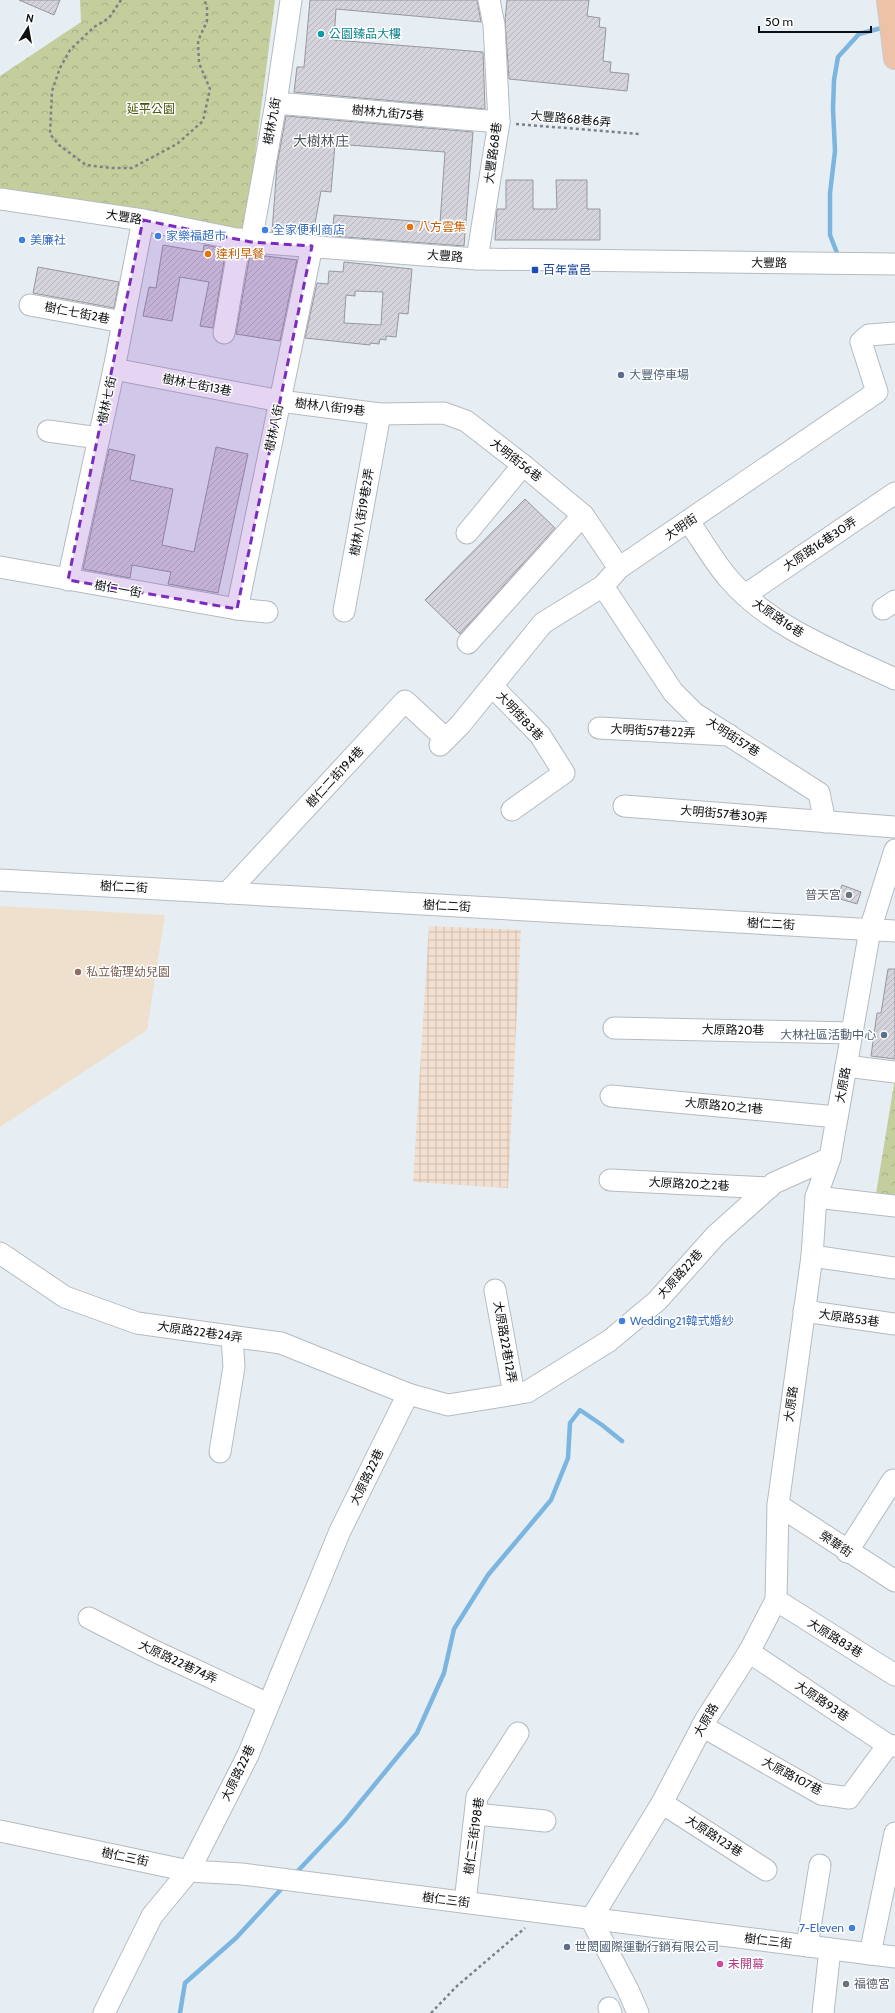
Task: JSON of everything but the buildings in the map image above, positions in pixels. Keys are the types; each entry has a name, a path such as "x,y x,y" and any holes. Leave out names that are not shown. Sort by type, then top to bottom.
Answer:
{"main road":[{"path":"890,17 895,58"}],"street":[{"name":"樹林九街","path":"224,333 276,103 291,0"},
{"name":"大豐路68巷","path":"477,259 499,122 494,25 489,0"},
{"name":"樹林九街75巷","path":"276,103 499,122"},
{"name":"大豐路","path":"0,199 143,220 245,241 477,259 895,264"},
{"name":"樹林七街","path":"68,580 114,369 143,220"},
{"name":"樹林八街","path":"237,610 312,246"},
{"name":"樹仁七街2巷","path":"30,305 123,322"},
{"name":"大明街","path":"443,742 492,686 543,623 603,586 619,568 689,522 877,392 861,342 869,335 895,333"},
{"name":"樹林七街13巷","path":"114,369 280,401"},
{"name":"樹林八街19巷","path":"280,401 380,414"},
{"name":"大明街56巷","path":"380,414 444,413 466,421 523,465 583,515 619,568"},
{"name":"樹林八街19巷2弄","path":"344,610 380,414"},
{"path":"48,431 99,438"},
{"path":"467,533 523,465"},
{"name":"大原路16巷30弄","path":"745,595 895,493"},
{"path":"468,643 583,515"},
{"name":"大原路16巷","path":"689,522 729,579 745,595 792,630 895,679"},
{"name":"樹仁一街","path":"0,567 237,610 267,612"},
{"name":"大明街57巷","path":"603,586 673,692 694,713 818,793 825,822"},
{"name":"大明街83巷","path":"492,686 540,735 564,773 512,810"},
{"name":"樹仁二街194巷","path":"227,893 405,701 443,742"},
{"name":"大明街57巷22弄","path":"599,728 730,736"},
{"name":"大明街57巷30弄","path":"624,806 825,822"},
{"path":"825,822 895,828"},
{"name":"大原路","path":"591,1918 662,1803 702,1726 749,1652 776,1600 778,1505 812,1256 816,1198 830,1158 870,930 895,850"},
{"name":"樹仁二街","path":"0,880 895,931"},
{"name":"大原路20巷","path":"614,1028 852,1033"},
{"path":"846,1066 895,1072"},
{"name":"大原路20之1巷","path":"611,1096 837,1117"},
{"name":"大原路22巷","path":"104,2013 152,1916 189,1871 248,1755 340,1531 408,1394 448,1405 527,1392 609,1341 657,1301 716,1235 774,1183 830,1158"},
{"name":"大原路20之2巷","path":"610,1180 769,1188"},
{"path":"816,1198 895,1206"},
{"name":"大原路22巷24弄","path":"0,1253 65,1297 122,1318 137,1323 281,1343 408,1394"},
{"path":"812,1256 895,1268"},
{"name":"大原路22巷12弄","path":"495,1290 514,1394"},
{"name":"大原路53巷","path":"804,1311 895,1324"},
{"path":"220,1452 234,1367 232,1336"},
{"path":"848,1552 894,1480 895,1481"},
{"name":"榮華街","path":"778,1505 848,1552 895,1581"},
{"name":"大原路83巷","path":"776,1600 895,1675"},
{"name":"大原路22巷74弄","path":"89,1618 150,1649 268,1704"},
{"name":"大原路93巷","path":"749,1652 891,1746"},
{"name":"大原路107巷","path":"702,1726 821,1794 849,1798 891,1746"},
{"name":"樹仁三街198巷","path":"465,1902 477,1797 518,1733"},
{"name":"大原路123巷","path":"662,1803 766,1870"},
{"path":"476,1814 545,1822"},
{"name":"樹仁三街","path":"0,1831 189,1871 278,1878 895,1957"},
{"path":"870,1954 895,1833"},
{"path":"807,1946 820,1865"},
{"path":"591,1918 628,1990 638,2013"},
{"path":"823,2013 830,1949"}],"path":[{"path":"121,0 108,18 94,27 70,50 60,68 52,91 50,134 59,145 86,164 111,168 132,168 154,157 177,144 203,121 210,89 199,63 198,41 207,21 207,6 204,0"},
{"name":"大豐路68巷6弄","path":"499,122 640,134"},
{"path":"431,2013 457,1986 543,1912"}],"highlighted area":[{"path":"143,220 251,242 312,246 237,609 68,580"}],"shaded area":[{"name":"私立衛理幼兒園","path":"0,906 165,915 147,1030 0,1127"},
{"path":"429,926 521,930 508,1188 413,1182"}],"green space":[{"name":"延平公園","path":"80,0 275,0 245,233 0,199 0,76 81,22"},
{"path":"895,1078 895,1203 875,1200"}],"waterway":[{"path":"837,253 830,235 830,193 835,151 833,109 834,80 838,57 859,34 885,27"},
{"path":"294,1875 344,1822 417,1733 444,1673 454,1629 488,1575 551,1500 568,1458 570,1423 580,1410 622,1441"},
{"path":"180,2013 185,1983 236,1938 285,1885"}],"place":[{"name":"公園臻品大樓","path":"321,34"},
{"name":"八方雲集","path":"410,227"},
{"name":"全家便利商店","path":"265,230"},
{"name":"家樂福超市","path":"158,236"},
{"name":"美廉社","path":"22,240"},
{"name":"達利早餐","path":"208,254"},
{"name":"百年富邑","path":"535,270"},
{"name":"大豐停車場","path":"621,375"},
{"name":"普天宮","path":"849,895"},
{"name":"私立衛理幼兒園","path":"78,972"},
{"name":"大林社區活動中心","path":"884,1035"},
{"name":"Wedding21韓式婚紗","path":"622,1321"},
{"name":"7-Eleven","path":"852,1928"},
{"name":"世閎國際運動行銷有限公司","path":"567,1947"},
{"name":"未開幕","path":"720,1964"},
{"name":"福德宮","path":"846,1984"}],"district":[{"name":"大樹林庄","path":"321,141"}]}
